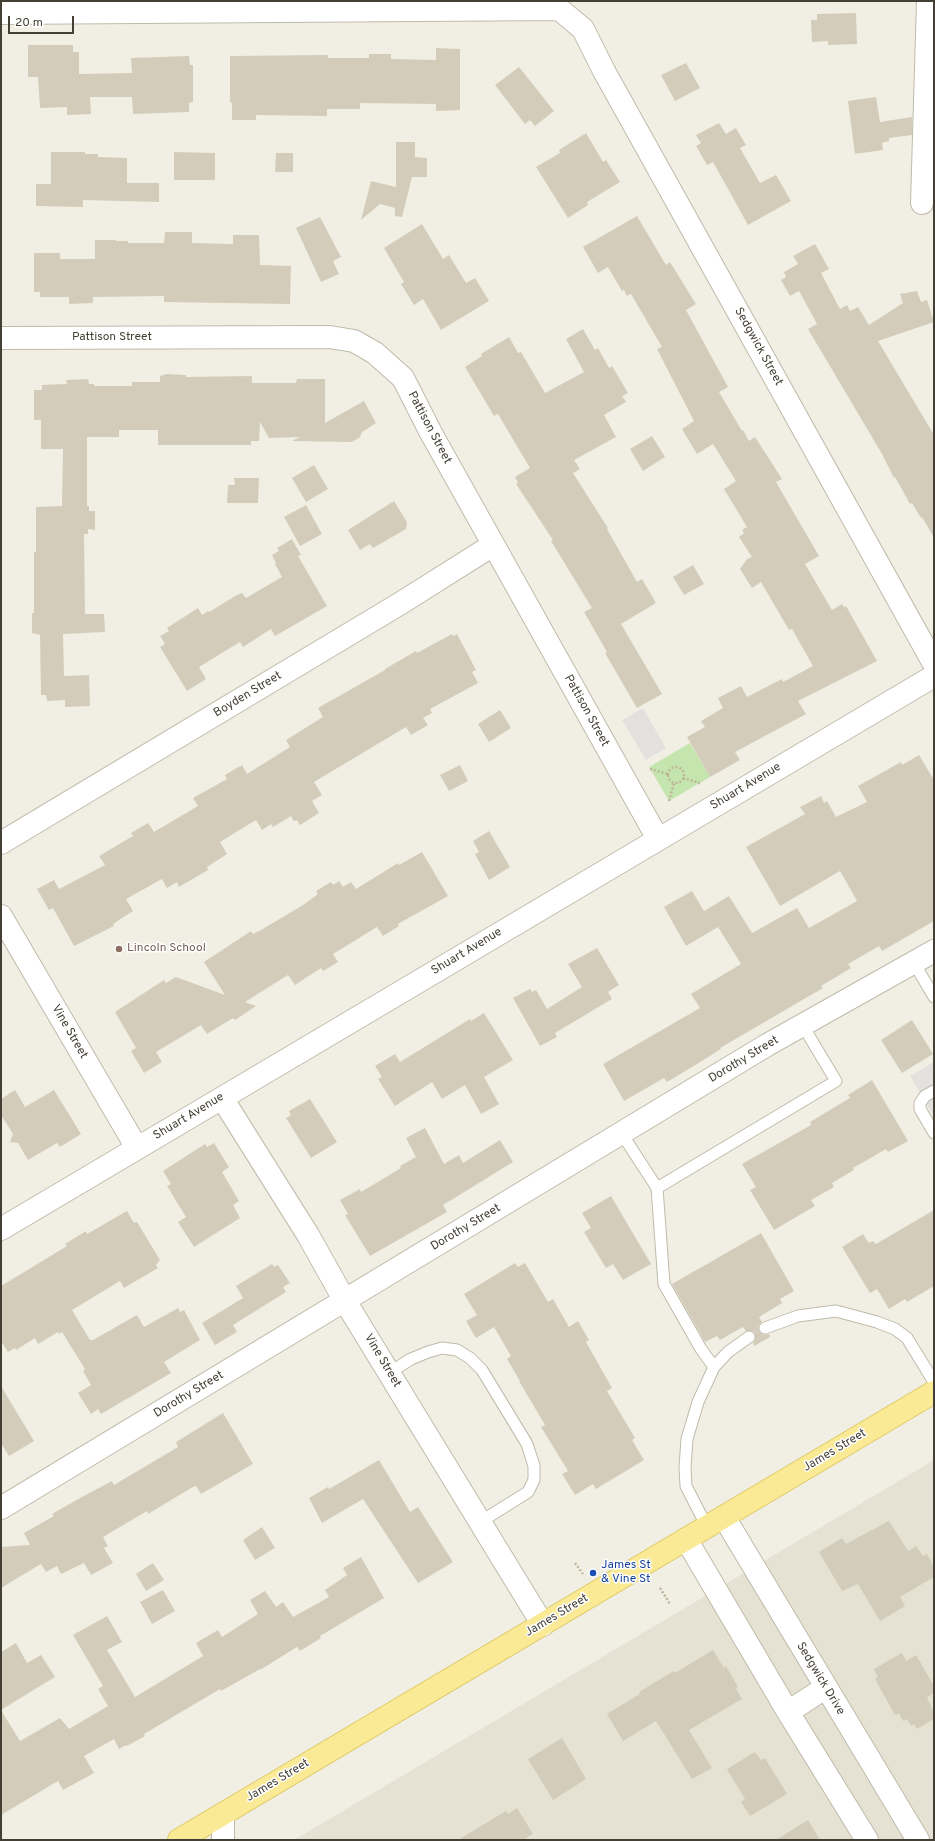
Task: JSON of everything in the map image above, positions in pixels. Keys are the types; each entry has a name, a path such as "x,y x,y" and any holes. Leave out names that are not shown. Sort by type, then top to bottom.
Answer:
{"main road":[{"name":"James Street","path":"179,1840 934,1392"}],"street":[{"path":"922,203 928,1"},
{"path":"1,13 96,6 244,6"},
{"name":"Sedgwick Street","path":"244,6 559,9 583,29 604,71 934,664"},
{"name":"Pattison Street","path":"1,338 330,338 354,341 375,353 403,378 431,433 658,839"},
{"name":"Boyden Street","path":"1,843 401,603 493,545"},
{"name":"Shuart Avenue","path":"1,1229 934,676"},
{"name":"Vine Street","path":"1,916 137,1148"},
{"name":"Dorothy Street","path":"1,1508 802,1026 934,951"},
{"name":"Vine Street","path":"222,1098 308,1235 345,1301 543,1625"},
{"name":"Sedgwick Drive","path":"715,1522 825,1688 911,1838"},
{"path":"686,1539 788,1712 867,1840"},
{"path":"788,1712 825,1688"},
{"path":"223,1814 223,1840"}],"lane":[{"path":"914,963 934,997"},
{"path":"657,1188 836,1081 802,1026"},
{"path":"934,1091 925,1096 920,1103 920,1110 934,1133"},
{"path":"622,1134 657,1188 664,1284 701,1349 714,1368"},
{"path":"765,1328 798,1316 836,1311 877,1322 895,1329 907,1338 934,1382"},
{"path":"715,1522 686,1486 685,1467 687,1439 698,1402 714,1368 728,1352 749,1337"},
{"path":"389,1373 411,1359 442,1348 457,1350 470,1358 482,1370 530,1452 534,1466 534,1480 528,1492 480,1522"}],"path":[{"path":"678,768 682,770 683,778 680,782 674,783 670,781 668,774 670,769 678,768"},
{"path":"650,769 668,774"},
{"path":"683,778 700,783"},
{"path":"669,802 674,783"},
{"path":"575,1563 585,1578"},
{"path":"660,1588 670,1604"}],"shaded area":[{"path":"643,708 666,748 646,760 622,720"},
{"path":"934,1062 934,1117 910,1076"},
{"path":"934,1460 934,1840 294,1840 823,1526"}],"green space":[{"path":"690,743 710,777 669,801 649,767"}],"building":[{"path":"856,13 857,44 828,45 828,41 812,42 811,20 817,20 817,14"},
{"path":"28,45 73,45 73,52 79,52 79,74 132,73 131,58 189,56 190,65 193,65 193,102 189,103 189,112 133,114 132,97 90,97 91,114 67,115 67,107 40,108 38,77 28,77"},
{"path":"436,48 460,49 460,110 436,111 436,104 360,103 360,109 327,109 327,116 256,115 256,120 232,120 232,103 230,102 230,56 328,55 328,58 369,58 369,54 391,54 391,59 436,60"},
{"path":"686,63 700,88 675,101 661,75"},
{"path":"519,67 554,111 535,126 530,120 525,124 495,85"},
{"path":"876,97 880,122 912,117 912,135 889,138 889,141 882,143 883,150 855,154 848,101"},
{"path":"719,123 726,134 736,128 746,145 740,148 760,183 776,175 791,201 748,225 713,162 707,165 696,146 701,143 696,135"},
{"path":"586,133 603,162 606,160 620,182 587,202 588,205 568,218 536,167 560,153 559,150"},
{"path":"396,142 415,142 415,157 427,158 427,177 412,177 402,217 395,216 395,208 380,204 361,220 371,181 396,187"},
{"path":"51,152 85,152 85,154 98,154 98,157 127,158 127,183 159,183 159,202 83,200 83,207 36,206 36,184 51,184"},
{"path":"174,152 215,153 215,180 174,180"},
{"path":"276,153 293,153 293,172 275,172"},
{"path":"637,216 666,265 670,262 696,304 686,310 728,387 719,392 749,441 755,437 782,479 776,482 819,556 805,564 832,610 842,604 844,607 846,606 877,661 798,701 806,714 735,752 740,760 710,777 687,737 705,727 701,721 723,708 718,698 741,686 747,697 782,679 783,682 813,666 792,629 789,630 761,582 752,588 740,569 747,559 752,557 739,537 744,533 742,530 747,527 724,489 736,481 713,444 697,454 682,429 694,421 657,349 662,347 631,294 627,296 624,290 622,291 608,267 598,273 583,247"},
{"path":"320,217 341,257 333,261 339,274 321,282 296,228"},
{"path":"422,224 443,259 449,255 466,283 475,278 489,301 441,330 423,299 414,305 401,284 404,282 384,248"},
{"path":"165,232 192,232 192,243 233,244 233,235 259,235 260,265 291,266 290,304 164,302 164,296 93,297 93,303 69,304 69,297 40,297 40,292 34,292 34,253 60,253 60,259 95,259 95,240 128,241 128,243 164,243"},
{"path":"815,244 829,269 821,273 840,309 847,305 850,311 858,307 869,325 903,303 900,294 917,291 921,302 927,300 934,322 878,341 934,435 934,538 922,517 921,518 912,503 910,504 895,477 894,478 882,454 808,329 817,324 799,291 790,296 781,280 786,277 784,272 798,264 793,256"},
{"path":"583,329 595,350 598,348 609,368 612,366 628,393 622,396 626,402 604,415 616,437 574,460 580,469 573,473 608,528 607,529 637,582 642,579 656,603 621,624 662,694 637,708 605,653 607,652 584,612 592,608 551,541 553,540 516,484 518,483 515,477 530,468 498,414 494,416 465,367 482,356 481,354 509,337 518,353 521,352 545,393 584,372 566,339"},
{"path":"167,374 186,375 186,377 252,376 252,383 296,383 297,379 325,379 325,423 364,401 376,423 362,432 360,437 352,442 292,441 300,437 269,438 260,422 259,441 251,441 251,445 158,445 158,430 119,430 119,437 87,437 87,506 89,506 89,511 95,511 95,530 88,529 88,534 84,534 85,614 104,614 105,632 63,634 64,676 89,675 90,706 65,707 65,700 47,701 46,695 41,695 40,635 32,633 32,613 34,613 34,552 36,552 36,507 62,506 63,449 41,449 41,420 34,420 34,390 42,390 42,385 67,384 66,380 88,379 89,384 94,384 94,386 132,386 132,382 160,382 160,376"},
{"path":"652,436 665,457 643,471 630,449"},
{"path":"314,465 328,489 306,502 292,478"},
{"path":"234,478 259,478 258,503 227,503 228,485 235,485"},
{"path":"394,501 407,522 406,529 373,548 370,544 360,550 348,530"},
{"path":"306,505 322,534 300,546 284,517"},
{"path":"292,539 301,555 298,556 327,606 275,636 271,629 243,647 240,642 199,667 206,679 187,691 160,647 165,644 160,636 169,631 167,628 198,608 202,615 242,593 246,598 282,577 272,555 279,551 277,548"},
{"path":"693,565 704,584 684,595 673,577"},
{"path":"452,634 453,636 457,634 476,670 472,672 478,683 430,709 432,713 423,718 428,725 411,735 406,727 314,782 322,795 312,801 319,813 300,825 297,820 294,821 291,816 273,827 271,824 262,830 256,820 220,842 227,854 207,867 208,870 179,887 177,882 167,888 162,879 126,899 133,911 113,924 114,926 74,946 53,908 49,910 37,889 54,880 59,889 105,865 99,856 133,836 131,833 148,823 154,832 198,806 193,798 227,779 225,775 242,765 247,774 290,747 286,740 323,717 318,708 416,651 417,653"},
{"path":"500,710 511,728 489,742 478,724"},
{"path":"919,755 934,780 934,921 882,951 879,946 848,964 851,968 821,986 823,988 720,1048 721,1049 667,1082 664,1078 624,1101 603,1064 700,1008 691,994 741,964 718,927 686,946 664,907 692,891 704,911 729,896 752,933 797,908 809,928 857,901 840,871 780,906 746,847 805,814 800,807 821,796 824,803 827,801 836,817 867,802 858,786 901,762 902,765"},
{"path":"460,765 468,781 449,791 440,775"},
{"path":"489,831 510,867 489,880 475,854 479,852 473,841"},
{"path":"422,852 448,896 398,924 399,926 383,936 377,927 333,954 338,962 323,971 321,968 295,985 288,975 245,1002 256,1006 235,1020 233,1018 207,1034 201,1025 156,1052 162,1062 144,1073 131,1051 136,1048 115,1012 164,980 166,983 176,977 225,995 204,962 251,931 253,934 261,930 303,905 318,894 316,891 331,882 333,885 339,881 343,887 351,882 356,889 398,863 399,865"},
{"path":"597,948 619,985 608,992 612,999 555,1033 557,1037 540,1046 513,998 530,989 532,992 536,990 547,1009 582,987 568,964"},
{"path":"484,1013 513,1060 484,1077 499,1104 481,1114 465,1085 442,1099 432,1082 395,1106 378,1079 382,1077 375,1066 395,1054 400,1062 470,1019 471,1021"},
{"path":"912,1020 933,1054 902,1073 881,1040"},
{"path":"872,1080 908,1141 888,1152 886,1149 853,1168 854,1170 832,1183 834,1187 811,1200 815,1206 774,1230 750,1190 756,1187 742,1164 811,1125 810,1122 850,1098 848,1095"},
{"path":"15,1090 25,1107 54,1090 81,1134 60,1147 57,1143 28,1160 18,1143 10,1142 13,1134 1,1115 1,1099"},
{"path":"310,1099 337,1142 311,1158 286,1118 291,1115 289,1111"},
{"path":"425,1128 444,1164 459,1155 463,1163 500,1140 513,1162 443,1205 447,1212 370,1256 345,1215 348,1214 340,1200 360,1189 361,1192 401,1168 400,1166 416,1157 406,1138"},
{"path":"214,1143 229,1167 222,1172 239,1201 233,1205 240,1218 194,1247 178,1222 186,1217 167,1186 171,1184 163,1171 205,1144 207,1147"},
{"path":"611,1196 651,1264 623,1280 613,1264 606,1268 584,1232 591,1228 582,1213"},
{"path":"934,1210 934,1286 907,1302 905,1299 889,1309 877,1289 870,1293 842,1247 863,1234 869,1243 873,1241 876,1244"},
{"path":"127,1211 134,1223 137,1222 160,1260 156,1265 158,1268 124,1288 120,1281 72,1310 90,1340 93,1340 137,1315 144,1327 178,1308 180,1312 184,1310 200,1340 164,1362 171,1373 101,1414 98,1409 91,1414 78,1393 91,1385 83,1371 85,1369 62,1332 59,1334 58,1332 38,1344 35,1338 16,1350 15,1348 8,1352 1,1341 1,1286 67,1246 65,1244 86,1231 87,1234"},
{"path":"761,1233 794,1291 780,1299 782,1303 759,1317 762,1322 758,1326 759,1331 763,1335 769,1334 770,1337 754,1346 753,1343 755,1340 755,1333 752,1331 746,1331 743,1327 720,1340 717,1336 705,1342 672,1284"},
{"path":"515,1263 518,1267 525,1263 548,1302 553,1299 569,1327 578,1321 589,1340 586,1342 612,1388 607,1391 635,1438 632,1440 644,1460 596,1489 593,1484 575,1495 562,1474 568,1471 541,1427 545,1425 507,1359 511,1356 494,1327 476,1338 466,1321 477,1315 464,1294"},
{"path":"272,1264 274,1267 278,1265 290,1283 283,1287 286,1292 233,1325 237,1332 215,1345 202,1323 243,1298 236,1286"},
{"path":"1,1386 34,1441 9,1456 1,1443"},
{"path":"223,1413 253,1464 201,1494 196,1486 191,1488 148,1514 147,1511 103,1537 108,1546 104,1548 113,1563 91,1575 84,1563 61,1574 57,1566 46,1572 41,1564 1,1588 1,1547 30,1545 24,1533 54,1516 52,1514 80,1498 112,1481 114,1485 178,1447 176,1442"},
{"path":"379,1460 410,1512 418,1507 453,1562 418,1583 363,1499 322,1523 309,1498 328,1487 329,1489"},
{"path":"889,1521 908,1551 916,1546 923,1556 927,1554 934,1567 934,1577 900,1597 905,1606 880,1621 858,1584 842,1591 819,1552 842,1538 846,1544"},
{"path":"262,1527 275,1548 255,1560 243,1540"},
{"path":"361,1557 384,1598 320,1636 321,1638 300,1651 297,1647 260,1670 221,1691 220,1689 144,1734 145,1736 127,1746 126,1745 119,1749 114,1739 84,1756 94,1773 63,1790 58,1781 1,1815 1,1710 20,1741 60,1718 69,1729 108,1706 98,1689 103,1686 73,1635 107,1616 122,1642 107,1650 135,1697 203,1656 196,1643 218,1630 222,1637 258,1614 250,1600 265,1591 276,1607 283,1602 293,1617 329,1597 325,1590 347,1575 343,1568"},
{"path":"153,1563 164,1580 146,1591 136,1574"},
{"path":"163,1590 175,1611 152,1624 140,1602"},
{"path":"16,1643 27,1663 41,1655 55,1677 1,1710 1,1652"},
{"path":"713,1650 724,1668 726,1666 738,1687 736,1689 742,1699 689,1730 712,1768 692,1779 656,1721 623,1741 607,1714 640,1694 639,1692 674,1671 675,1673"},
{"path":"902,1653 906,1661 916,1655 934,1686 934,1693 927,1697 934,1713 934,1719 917,1729 914,1724 911,1726 907,1719 903,1721 899,1713 895,1715 875,1679 878,1677 874,1669"},
{"path":"562,1738 586,1779 553,1800 528,1759"},
{"path":"755,1752 761,1760 765,1758 787,1794 750,1816 741,1802 745,1799 727,1769"},
{"path":"517,1808 533,1834 523,1840 458,1840 506,1811 508,1814"},
{"path":"808,1820 820,1840 776,1840"}],"place":[{"name":"Lincoln School","path":"119,949"},
{"name":"James St & Vine St","path":"593,1573"}]}
